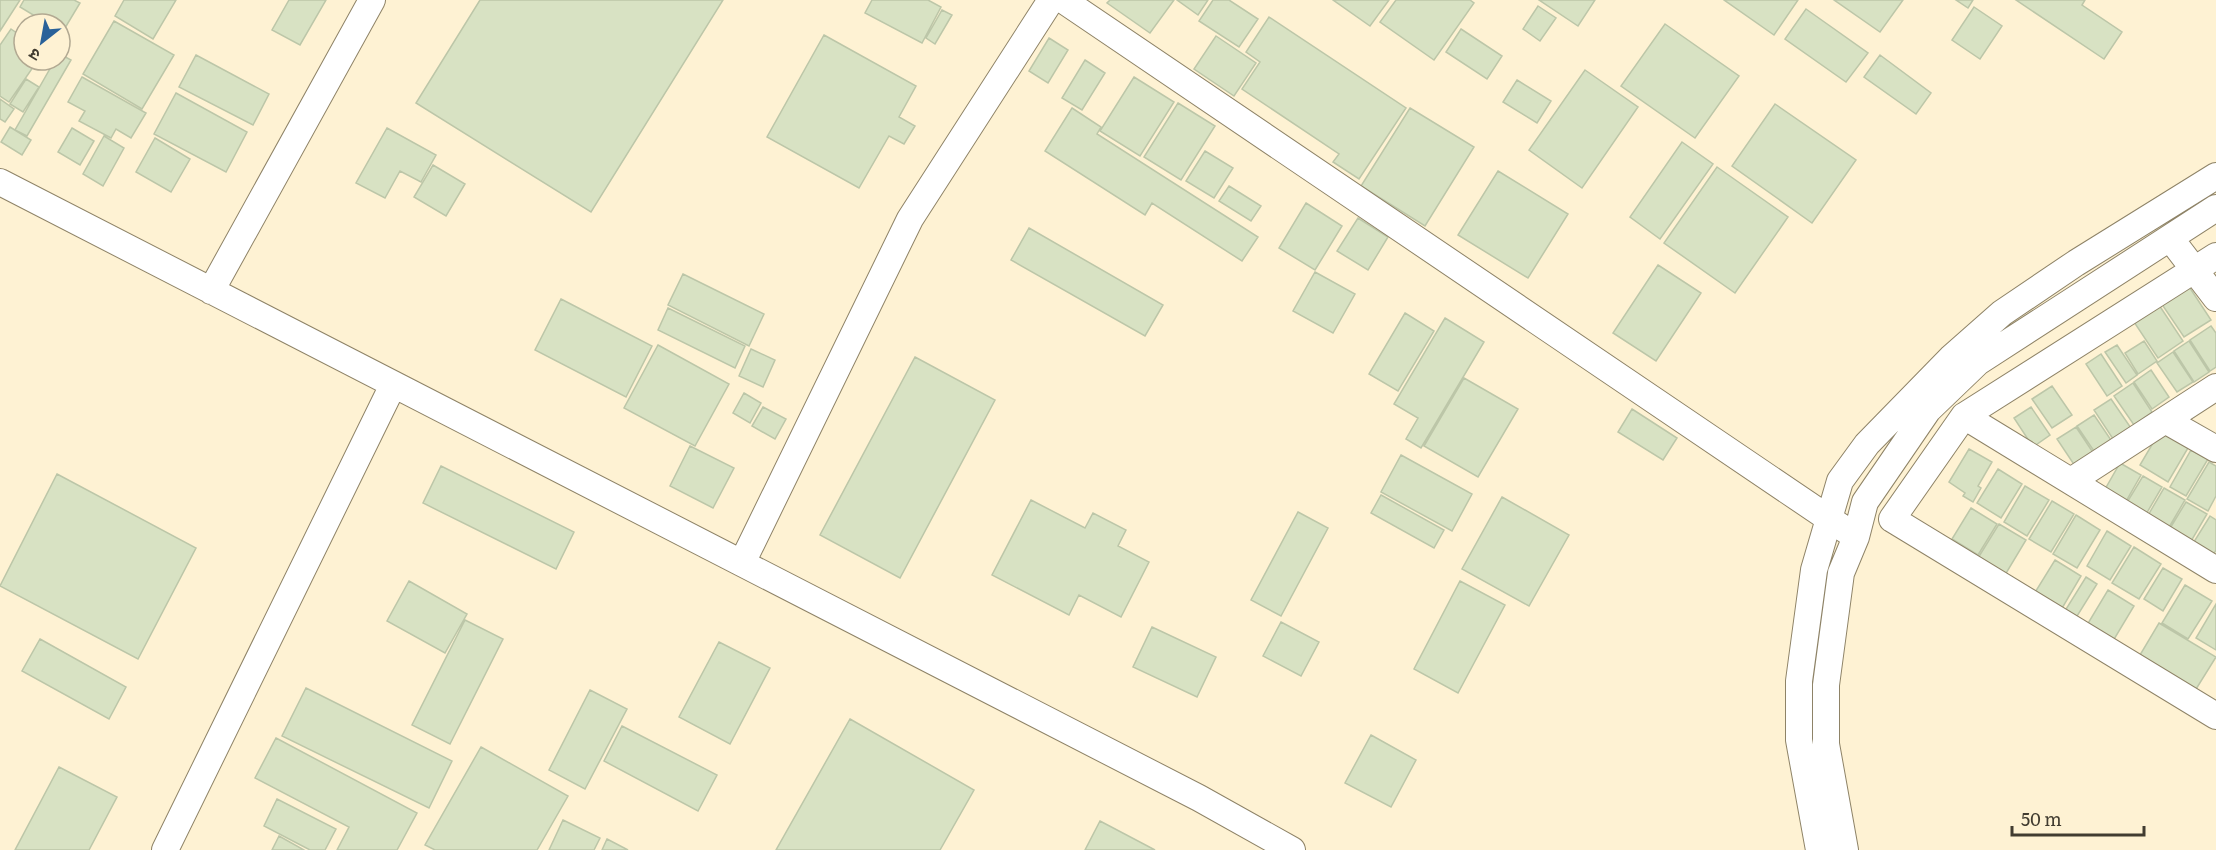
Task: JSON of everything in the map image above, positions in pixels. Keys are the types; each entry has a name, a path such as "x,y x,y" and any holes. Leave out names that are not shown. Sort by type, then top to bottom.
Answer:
{"street":[{"path":"211,291 372,0"},
{"path":"742,563 910,219 1051,0"},
{"path":"1063,0 1856,537"},
{"path":"1819,850 1799,740 1799,681 1814,570 1827,518 1840,481 1867,444 1952,358 2002,313 2076,263 2216,176"},
{"path":"0,182 1199,798 1292,850"},
{"path":"1845,850 1826,744 1826,685 1841,573 1856,537 1865,502 1928,410 1970,370 2216,208"},
{"path":"2170,238 2216,298"},
{"path":"2216,256 1964,416 1892,519 2216,716"},
{"path":"165,850 393,385"},
{"path":"2071,482 2216,387"},
{"path":"1964,416 2216,570"},
{"path":"2165,420 2216,449"}],"building":[{"path":"0,0 20,0 12,12 0,31"},
{"path":"24,0 74,0 80,3 72,16 72,12 28,12 20,7"},
{"path":"124,0 176,0 153,39 115,16"},
{"path":"289,0 326,0 300,45 272,30"},
{"path":"480,0 723,0 591,212 416,103"},
{"path":"872,0 928,0 941,7 922,43 865,13"},
{"path":"1110,0 1174,0 1150,33 1107,3"},
{"path":"1177,0 1208,0 1198,15"},
{"path":"1213,0 1229,0 1258,19 1239,47 1199,21"},
{"path":"1333,0 1389,0 1370,26"},
{"path":"1396,0 1470,0 1474,3 1434,60 1380,22"},
{"path":"1539,0 1595,0 1578,26"},
{"path":"1724,0 1798,0 1774,35"},
{"path":"1834,0 1903,0 1880,32"},
{"path":"1956,0 1973,0 1968,8"},
{"path":"2016,0 2085,0 2082,5 2122,32 2104,59"},
{"path":"1538,6 1556,18 1540,41 1523,29"},
{"path":"1974,7 2002,26 1980,59 1952,40"},
{"path":"1806,9 1868,53 1846,82 1785,39"},
{"path":"942,10 952,15 935,44 926,38"},
{"path":"1269,17 1406,108 1359,179 1333,162 1339,154 1242,89 1260,62 1246,52"},
{"path":"114,21 174,55 142,109 83,74"},
{"path":"1665,24 1739,76 1695,138 1621,86"},
{"path":"1461,29 1502,56 1487,79 1446,52"},
{"path":"12,30 12,72 30,72 9,102 0,96 0,45"},
{"path":"824,35 916,86 899,117 915,126 904,144 889,136 859,188 767,137"},
{"path":"1216,36 1256,63 1234,96 1194,69"},
{"path":"1049,38 1068,50 1048,83 1029,71"},
{"path":"196,55 269,94 253,125 179,87"},
{"path":"1880,55 1931,93 1916,114 1864,77"},
{"path":"1085,60 1105,73 1082,110 1062,98"},
{"path":"1585,70 1638,107 1582,188 1529,150"},
{"path":"48,72 64,72 27,136 15,130"},
{"path":"82,77 146,113 131,138 116,129 111,138 79,121 85,111 68,102"},
{"path":"1134,77 1174,102 1140,156 1100,131"},
{"path":"26,79 39,87 23,112 10,104"},
{"path":"1517,80 1551,101 1537,123 1503,102"},
{"path":"176,93 247,132 226,172 154,134"},
{"path":"0,99 14,109 5,122 0,119"},
{"path":"1178,103 1215,126 1181,180 1144,157"},
{"path":"1775,104 1856,160 1812,223 1732,166"},
{"path":"1072,108 1101,127 1097,134 1258,237 1242,261 1152,203 1145,215 1045,151"},
{"path":"1410,108 1474,147 1425,226 1361,186"},
{"path":"10,127 31,140 22,155 1,142"},
{"path":"72,128 94,141 80,165 58,152"},
{"path":"387,128 436,155 421,182 400,171 385,198 356,183"},
{"path":"104,136 124,148 103,186 83,174"},
{"path":"155,138 190,159 171,192 136,172"},
{"path":"1682,142 1713,164 1660,239 1630,217"},
{"path":"1205,151 1233,168 1214,198 1186,181"},
{"path":"433,165 465,184 446,216 414,197"},
{"path":"1717,167 1788,217 1735,293 1664,243"},
{"path":"1498,171 1568,214 1528,278 1458,235"},
{"path":"1229,186 1261,206 1251,221 1219,201"},
{"path":"1306,203 1342,226 1315,270 1279,248"},
{"path":"1358,218 1388,237 1368,270 1337,251"},
{"path":"1029,228 1163,305 1145,336 1011,260"},
{"path":"1658,265 1701,293 1656,361 1613,333"},
{"path":"1315,272 1355,294 1333,333 1293,311"},
{"path":"683,274 764,314 749,346 668,305"},
{"path":"2186,282 2211,320 2184,337 2159,300"},
{"path":"561,299 652,346 626,397 535,350"},
{"path":"2159,305 2183,341 2158,358 2134,322"},
{"path":"668,308 745,346 735,368 658,330"},
{"path":"1405,313 1434,331 1398,391 1369,374"},
{"path":"1445,318 1484,342 1421,448 1406,439 1418,418 1394,404"},
{"path":"2211,326 2216,333 2216,367 2210,371 2190,340"},
{"path":"2144,341 2157,361 2138,374 2125,353"},
{"path":"2189,341 2209,372 2194,382 2174,351"},
{"path":"658,345 729,384 695,446 624,408"},
{"path":"2117,345 2137,375 2126,383 2105,352"},
{"path":"751,349 775,360 763,387 739,376"},
{"path":"2173,352 2193,382 2177,392 2157,363"},
{"path":"2101,354 2122,386 2107,396 2086,364"},
{"path":"915,357 995,400 900,578 820,535"},
{"path":"2151,370 2169,397 2152,409 2134,382"},
{"path":"1464,378 1518,409 1478,477 1424,446"},
{"path":"2133,383 2152,412 2134,425 2114,396"},
{"path":"2052,386 2072,415 2052,428 2032,399"},
{"path":"744,393 761,403 750,423 733,413"},
{"path":"2111,399 2133,431 2115,442 2094,410"},
{"path":"763,407 786,419 775,439 752,426"},
{"path":"2031,407 2050,435 2033,447 2014,418"},
{"path":"1632,409 1677,438 1663,460 1618,432"},
{"path":"2094,415 2113,443 2096,454 2077,426"},
{"path":"2076,427 2094,454 2075,466 2057,439"},
{"path":"2160,431 2188,448 2168,482 2140,465"},
{"path":"690,446 734,468 713,508 670,486"},
{"path":"1969,449 1992,462 1978,486 1981,488 1973,502 1949,482"},
{"path":"2191,450 2208,459 2186,496 2170,487"},
{"path":"1401,455 1472,494 1452,531 1381,492"},
{"path":"2209,462 2216,466 2216,496 2208,511 2187,499"},
{"path":"2120,463 2141,475 2125,503 2104,491"},
{"path":"441,466 574,532 556,569 423,503"},
{"path":"1998,469 2022,484 2001,518 1977,503"},
{"path":"57,474 196,548 138,659 0,586"},
{"path":"2143,476 2162,487 2145,516 2126,504"},
{"path":"2025,486 2049,500 2027,536 2004,522"},
{"path":"2164,488 2185,500 2168,529 2147,517"},
{"path":"1381,495 1444,530 1434,548 1371,513"},
{"path":"1502,497 1569,535 1529,606 1462,569"},
{"path":"1031,500 1085,528 1093,513 1126,530 1118,546 1149,562 1121,617 1079,595 1069,615 992,575"},
{"path":"2052,501 2074,514 2051,552 2029,539"},
{"path":"2186,502 2207,514 2190,543 2169,530"},
{"path":"1971,508 1997,524 1978,555 1952,539"},
{"path":"1298,512 1328,528 1281,616 1251,600"},
{"path":"2076,515 2100,530 2077,568 2053,554"},
{"path":"2210,516 2216,520 2216,550 2212,557 2192,545"},
{"path":"1999,524 2026,540 2005,575 1978,558"},
{"path":"2107,531 2131,546 2110,580 2087,566"},
{"path":"2134,547 2161,564 2139,599 2112,583"},
{"path":"2055,560 2081,576 2061,610 2034,594"},
{"path":"2163,568 2182,579 2163,611 2144,599"},
{"path":"2086,577 2097,584 2074,621 2063,614"},
{"path":"409,581 467,614 445,653 387,621"},
{"path":"1460,581 1505,605 1458,693 1414,669"},
{"path":"2185,585 2212,601 2188,639 2162,623"},
{"path":"2108,590 2134,606 2113,641 2087,625"},
{"path":"2216,604 2216,650 2196,638"},
{"path":"465,620 503,639 450,744 412,725"},
{"path":"1281,622 1319,642 1301,676 1263,656"},
{"path":"2159,623 2216,657 2193,694 2137,660"},
{"path":"1152,627 1216,657 1197,697 1133,667"},
{"path":"40,639 126,687 109,719 22,671"},
{"path":"719,642 770,668 730,744 679,717"},
{"path":"306,688 452,761 429,808 282,736"},
{"path":"590,690 627,709 585,789 549,770"},
{"path":"850,719 974,790 940,850 776,850"},
{"path":"622,726 717,775 698,811 604,761"},
{"path":"1371,735 1416,760 1391,807 1345,783"},
{"path":"276,738 417,813 397,850 337,850 349,827 255,778"},
{"path":"481,747 568,796 537,850 435,850 425,845"},
{"path":"59,767 117,797 89,850 15,850"},
{"path":"277,799 336,829 325,850 310,850 264,826"},
{"path":"563,820 600,838 594,850 549,850"},
{"path":"1100,821 1155,850 1085,850"},
{"path":"279,836 304,850 272,850"},
{"path":"607,839 628,850 602,850"}]}
